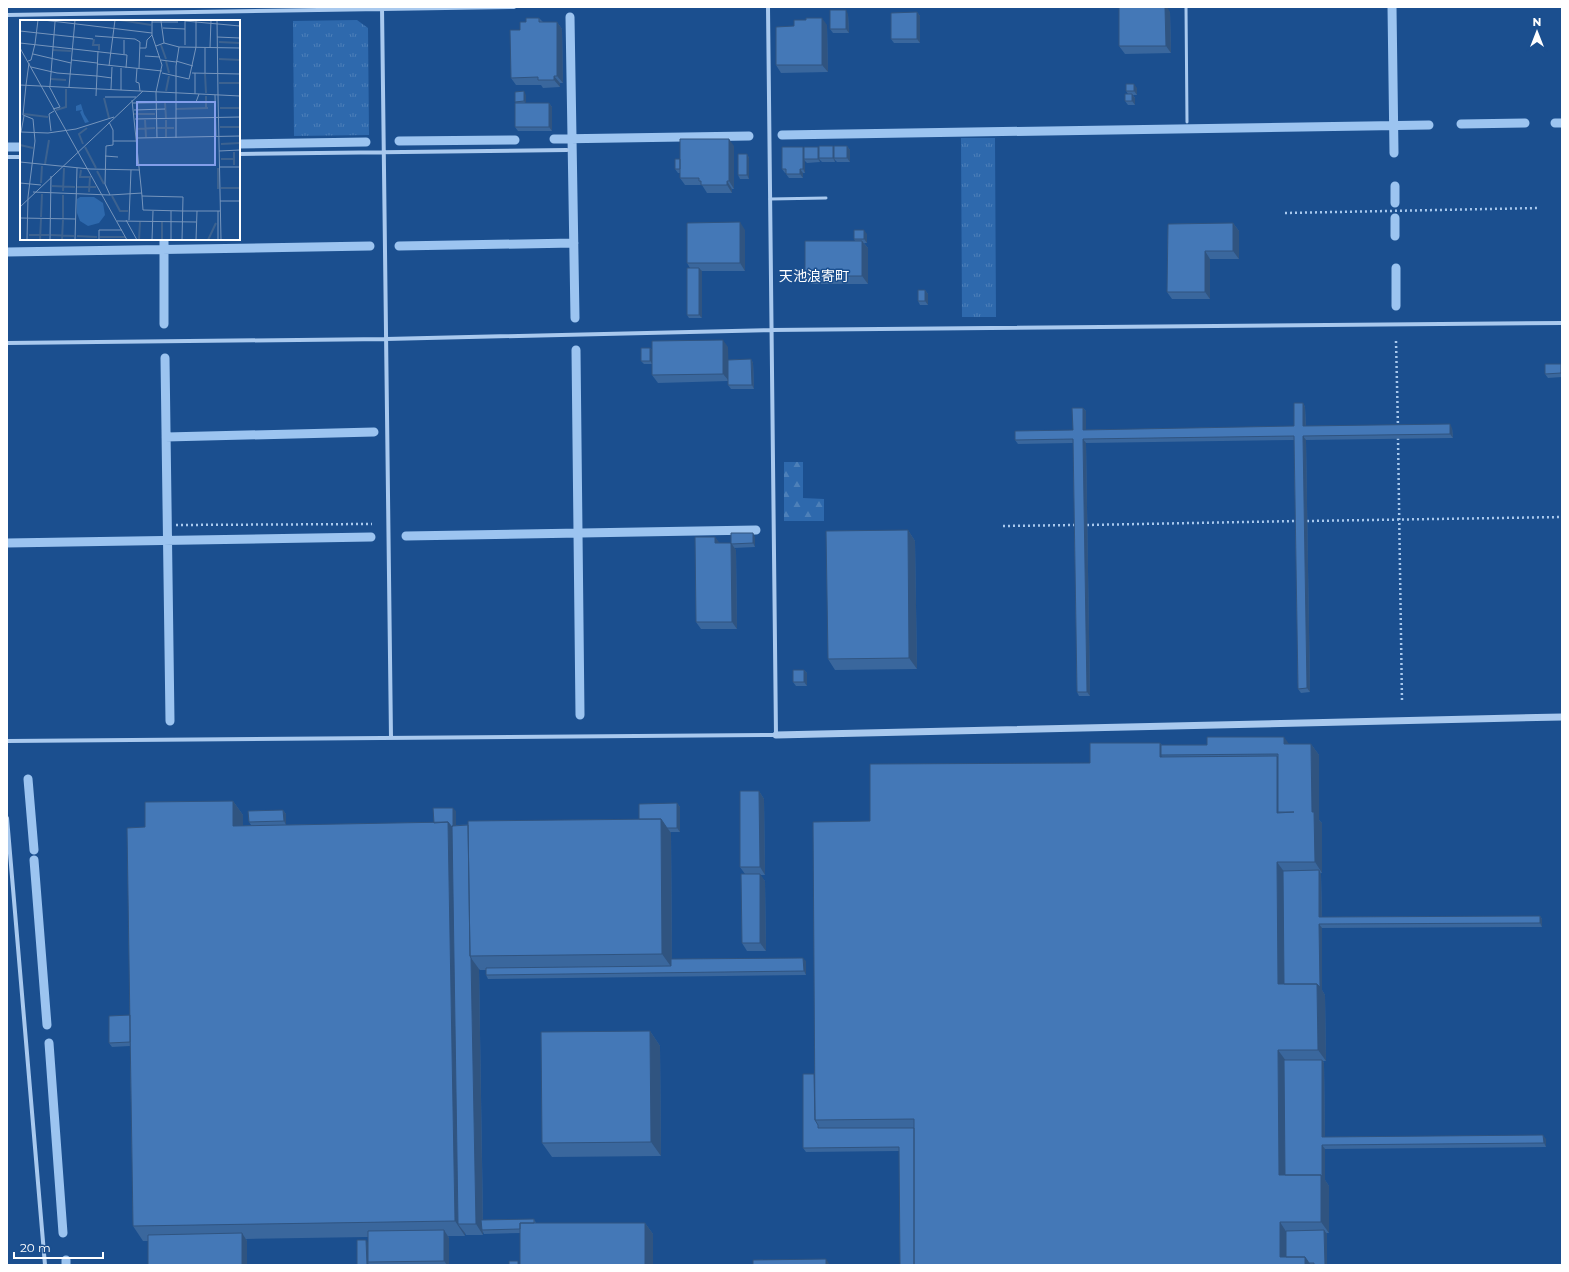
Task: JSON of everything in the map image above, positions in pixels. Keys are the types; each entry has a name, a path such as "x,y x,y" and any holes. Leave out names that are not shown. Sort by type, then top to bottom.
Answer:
{"street":[{"path":"7,15 514,7"},
{"path":"768,7 776,735"},
{"path":"382,8 391,738"},
{"path":"240,154 567,150"},
{"path":"7,157 20,157"},
{"path":"7,344 386,339 771,330 1562,323"},
{"path":"7,741 776,735 1562,717"},
{"path":"7,818 45,1265"}],"lane":[{"path":"1186,7 1187,122"},
{"path":"770,199 826,198"}],"path":[{"path":"1284,213 1539,208"},
{"path":"1396,324 1398,429"},
{"path":"1398,438 1402,720"},
{"path":"1307,521 1562,518"},
{"path":"1087,525 1298,521"},
{"path":"176,525 389,524"},
{"path":"1003,526 1077,525"}],"green space":[{"path":"357,20 368,28 369,135 294,136 293,21"},
{"path":"961,138 995,138 996,317 962,317"},
{"path":"784,462 803,462 803,498 824,499 824,521 784,521"}],"building":[{"path":"1119,7 1165,7 1166,46 1119,46"},
{"path":"830,10 846,10 846,29 830,29"},
{"path":"917,12 917,39 891,39 891,13"},
{"path":"526,18 539,18 539,22 557,22 557,76 554,76 554,80 538,80 538,77 511,78 510,30 520,30 520,22 526,22"},
{"path":"806,18 822,18 822,65 776,65 776,27 794,26 794,20 806,20"},
{"path":"1126,84 1134,84 1134,91 1126,91"},
{"path":"524,91 524,101 515,102 515,92"},
{"path":"1125,94 1132,94 1132,101 1125,101"},
{"path":"515,103 549,103 549,127 515,127"},
{"path":"680,139 729,139 729,181 727,181 727,185 701,185 699,178 680,178"},
{"path":"819,146 833,146 833,158 819,158"},
{"path":"834,146 847,146 847,158 834,158"},
{"path":"782,147 803,147 803,169 800,169 800,174 786,174 786,169 782,169"},
{"path":"804,147 818,147 818,159 804,159"},
{"path":"738,154 747,154 747,175 738,175"},
{"path":"675,159 680,159 680,169 675,169"},
{"path":"740,222 740,263 687,263 687,223"},
{"path":"1233,223 1233,251 1205,251 1205,292 1167,292 1168,224"},
{"path":"854,230 864,230 864,239 854,239"},
{"path":"805,241 862,241 862,276 805,276"},
{"path":"687,268 699,268 699,315 687,315"},
{"path":"918,290 925,290 925,301 918,301"},
{"path":"723,340 723,374 652,375 652,341"},
{"path":"641,348 650,348 650,361 641,361"},
{"path":"751,359 752,385 728,385 728,360"},
{"path":"1545,364 1561,364 1561,373 1545,374"},
{"path":"1294,403 1303,403 1303,426 1450,424 1450,434 1303,436 1307,688 1298,689 1294,436 1083,439 1087,692 1077,692 1073,439 1015,440 1015,431 1073,430 1072,408 1083,408 1083,430 1294,426"},
{"path":"908,530 909,658 828,659 826,531"},
{"path":"731,533 753,533 753,543 731,544"},
{"path":"695,537 715,537 715,543 731,543 732,622 696,622"},
{"path":"793,670 804,670 804,682 793,682"},
{"path":"1207,737 1284,737 1284,744 1311,744 1312,812 1314,812 1315,862 1277,862 1278,984 1317,984 1318,1050 1278,1050 1279,1175 1321,1175 1321,1222 1280,1222 1280,1257 1305,1257 1305,1265 914,1265 914,1119 815,1120 813,822 870,821 870,764 1090,763 1090,743 1160,743 1160,757 1277,756 1277,813 1294,812 1278,812 1278,754 1161,755 1161,745 1207,745"},
{"path":"740,791 759,791 760,867 740,867"},
{"path":"233,801 233,826 448,822 455,1221 133,1226 127,828 145,827 145,802"},
{"path":"677,803 677,828 667,828 661,819 639,819 639,804"},
{"path":"433,808 453,808 453,826 452,827 448,822 434,823"},
{"path":"283,810 284,821 249,822 248,811"},
{"path":"661,819 662,954 470,956 468,821"},
{"path":"468,825 476,1224 458,1224 452,826"},
{"path":"1319,870 1319,917 1540,916 1540,923 1319,924 1320,987 1317,984 1284,984 1283,871"},
{"path":"741,874 760,874 760,943 742,943"},
{"path":"803,958 804,971 486,975 486,968 671,966 671,959"},
{"path":"130,1015 130,1042 109,1043 109,1016"},
{"path":"650,1031 651,1142 542,1143 541,1032"},
{"path":"1284,1060 1322,1060 1322,1137 1543,1135 1544,1143 1322,1145 1322,1177 1321,1175 1285,1175"},
{"path":"803,1074 814,1074 815,1120 818,1128 914,1128 914,1265 900,1265 899,1147 803,1148"},
{"path":"534,1219 534,1223 520,1223 520,1229 482,1230 481,1220"},
{"path":"520,1223 645,1223 645,1265 520,1265"},
{"path":"444,1230 444,1261 368,1262 368,1231"},
{"path":"1324,1230 1325,1265 1314,1265 1314,1263 1309,1263 1305,1257 1286,1257 1286,1231"},
{"path":"242,1233 242,1265 148,1265 148,1235"},
{"path":"357,1240 366,1240 367,1265 357,1265"},
{"path":"826,1259 826,1265 753,1265 753,1260"},
{"path":"509,1261 518,1261 518,1265 509,1265"}],"waterway":[{"path":"1392,7 1394,153"},
{"path":"570,17 575,318"},
{"path":"1461,124 1525,123"},
{"path":"1555,123 1562,123"},
{"path":"782,135 1429,125"},
{"path":"554,139 749,136"},
{"path":"399,141 515,140"},
{"path":"240,144 366,142"},
{"path":"7,147 20,147"},
{"path":"1395,186 1395,203"},
{"path":"1395,218 1395,236"},
{"path":"164,240 164,324"},
{"path":"399,246 574,243"},
{"path":"7,252 370,246"},
{"path":"1396,268 1396,306"},
{"path":"576,350 580,715"},
{"path":"165,358 170,721"},
{"path":"166,437 374,432"},
{"path":"406,536 756,530"},
{"path":"7,543 371,537"},
{"path":"28,779 34,850"},
{"path":"34,860 47,1025"},
{"path":"49,1043 63,1233"},
{"path":"66,1260 66,1265"}],"district":[{"name":"天池浪寄町","path":"814,276"}]}
